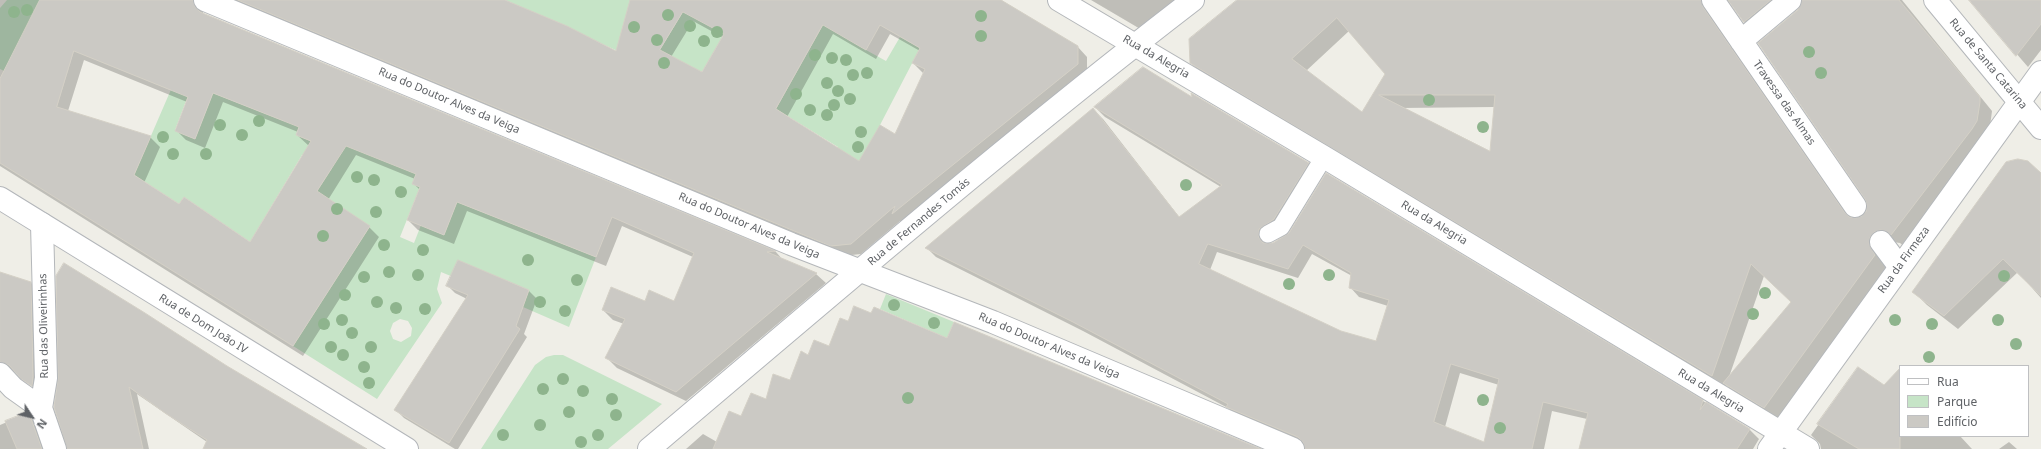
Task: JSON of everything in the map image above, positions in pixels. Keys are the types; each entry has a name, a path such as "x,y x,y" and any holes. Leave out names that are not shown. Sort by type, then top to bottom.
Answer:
{"street":[{"name":"Rua do Doutor Alves da Veiga","path":"205,0 791,244 860,271 998,332 1293,449"},
{"name":"Rua da Alegria","path":"1059,0 1324,157 1774,441 1808,449"},
{"name":"Rua de Fernandes Tomás","path":"650,449 860,271 1135,44 1193,0"},
{"name":"Travessa das Almas","path":"1713,0 1855,206"},
{"path":"1741,41 1790,0"},
{"name":"Rua de Santa Catarina","path":"1935,0 2041,128"},
{"name":"Rua da Firmeza","path":"1774,441 1899,266 2041,72"},
{"name":"Rua de Dom João IV","path":"0,198 407,449"},
{"name":"Rua das Oliveirinhas","path":"42,224 46,378 41,408 55,449"},
{"path":"1881,242 1899,266"},
{"path":"0,374 13,388 41,408"}],"lane":[{"path":"1277,234 1324,157"}],"green space":[{"path":"7,0 40,0 4,71 0,69 0,8"},
{"path":"505,0 630,0 665,41 683,12 728,28 702,72 631,57"},
{"path":"831,11 866,50 886,61 900,37 920,48 880,125 891,160 821,176 838,147 776,109"},
{"path":"176,78 192,85 175,130 195,139 213,93 284,121 298,89 311,94 296,135 334,151 351,109 415,135 420,187 400,237 414,243 434,192 429,229 444,235 457,202 596,257 569,327 523,307 529,290 507,281 458,279 441,272 437,289 442,303 377,399 293,346 370,226 293,229 332,168 302,155 250,242 184,197 179,204 134,175","holes":["400,319 408,321 412,328 411,336 401,342 393,339 390,331 393,323"]},
{"path":"886,294 954,322 947,338 880,309"},
{"path":"563,355 662,404 608,449 481,449 535,365 546,357"}],"building":[{"path":"40,0 193,0 195,7 200,12 776,251 767,252 817,273 676,392 605,358 625,319 602,310 611,287 645,301 649,290 674,301 694,253 612,217 596,257 457,202 444,235 407,220 420,187 412,184 416,174 346,146 317,191 370,226 293,346 0,163 0,79","holes":["74,51 188,97 175,131 195,139 213,93 299,127 296,135 311,141 250,242 184,197 179,204 134,175 151,136 57,107"]},
{"path":"238,0 505,0 567,26 616,51 630,0 1001,0 1078,46 1078,64 892,214 895,206 851,244 831,246","holes":["683,12 724,34 702,72 660,50","823,25 866,50 880,25 920,48 912,63 925,69 895,134 880,125 859,161 776,109"]},
{"path":"1237,0 1701,0 1703,7 1845,213 1849,217 1856,218 1862,216 1866,212 1867,205 1865,199 1758,43 1798,10 1802,0 1899,0 1980,97 1980,102 1977,121 1972,129 1891,235 1886,231 1880,230 1874,232 1870,237 1869,244 1875,255 1764,408 1723,383 1791,302 1751,264 1712,376 1190,63 1189,39","holes":["1337,18 1385,74 1362,112 1292,59","1379,95 1495,95 1490,151"]},
{"path":"1728,0 1771,0 1744,22"},
{"path":"1969,0 2041,0 2041,24 2016,56"},
{"path":"1143,67 1192,97 1191,93 1309,163 1274,219 1259,229 1259,238 1263,243 1273,243 1289,233 1326,173 1703,400 1700,410 1706,402 1750,429 1737,449 1579,449 1588,413 1543,402 1532,449 1305,449 1303,442 1298,437 1226,407 1228,404 1073,322 925,248 1093,108 1179,217 1222,185 1094,107","holes":["1208,244 1288,269 1303,245 1351,273 1349,288 1389,300 1376,341 1341,331 1199,264","1451,364 1499,379 1484,442 1434,422"]},
{"path":"2018,159 2028,161 2041,173 2041,296 2003,259 1944,316 1912,292 2006,162"},
{"path":"458,260 529,290 516,326 520,329 449,443 394,410 468,295 446,286"},
{"path":"64,263 227,366 367,449 203,449 207,440 165,413 129,387 143,449 67,449 54,407 58,378 56,276"},
{"path":"0,272 31,282 32,386 21,379 9,365 0,362"},
{"path":"854,306 871,313 874,307 947,338 954,322 1261,449 713,449 729,411 741,416 751,393 766,399 773,374 790,380 801,351 808,355 814,340 829,346 840,318 848,321"},
{"path":"1858,367 1884,385 1899,369 1900,449 1859,449 1817,424"},
{"path":"26,413 30,416 42,449 17,449 5,421"}]}
